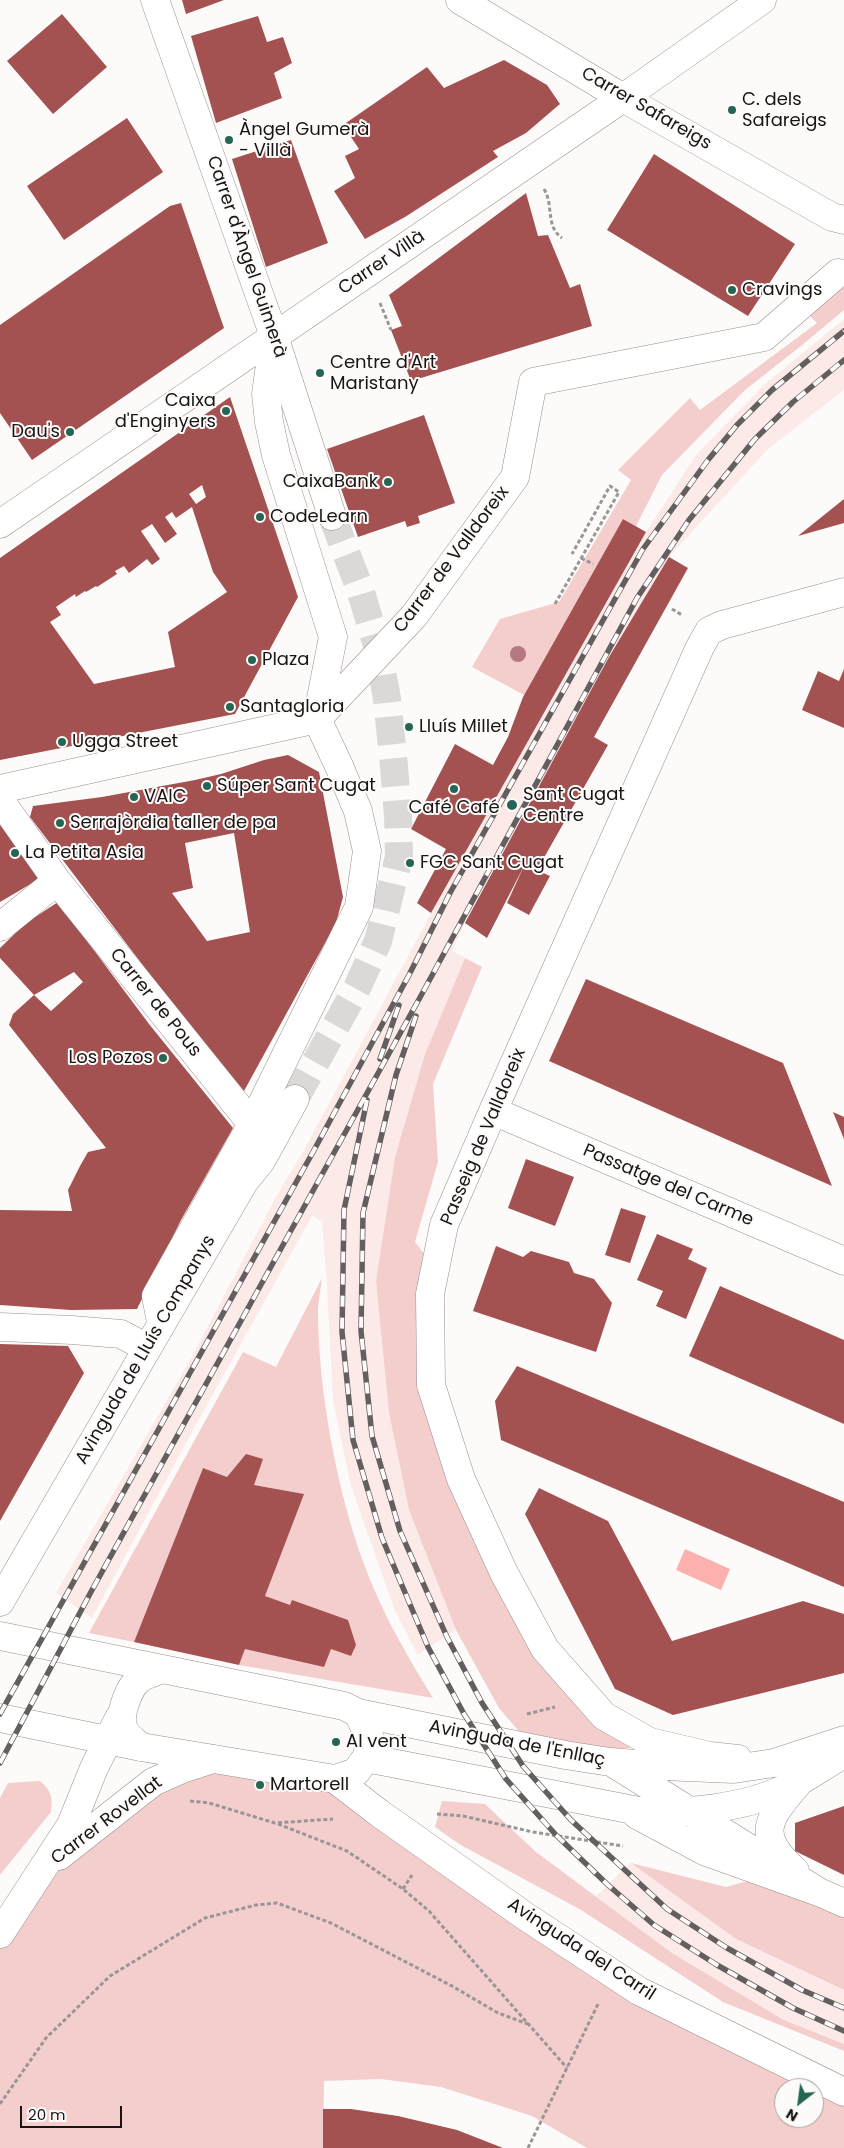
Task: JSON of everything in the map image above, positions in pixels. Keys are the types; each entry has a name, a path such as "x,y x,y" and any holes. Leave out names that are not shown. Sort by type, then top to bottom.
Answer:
{"street":[{"name":"Carrer d'Àngel Guimerà","path":"155,0 274,336 332,516"},
{"name":"Carrer Safareigs","path":"460,0 623,98 841,218"},
{"name":"Carrer Villà","path":"0,524 623,98 762,0"},
{"name":"Carrer de Valldoreix","path":"317,720 414,616 515,477 533,382 764,337 838,273"},
{"path":"161,1322 156,1296 252,1124 358,907 367,851 358,811 317,720 333,637 276,455 269,422 266,394 274,336"},
{"name":"Passeig de Valldoreix","path":"774,1763 710,1756 650,1742 604,1716 545,1649 504,1573 460,1479 431,1385 430,1294 444,1225 700,647 709,631 722,625 844,592"},
{"path":"0,789 317,720"},
{"name":"Carrer de Pous","path":"0,800 57,882 252,1124"},
{"path":"0,927 57,882"},
{"name":"Avinguda de Lluís Companys","path":"0,1602 161,1322 244,1182 261,1161 295,1099"},
{"name":"Passatge del Carme","path":"493,1111 844,1261"},
{"path":"0,1327 120,1334 147,1348"},
{"name":"Avinguda de l'Enllaç","path":"0,1636 344,1706 358,1713 565,1755 610,1762 734,1769 774,1763 844,1740"},
{"path":"141,1747 128,1736 122,1725 123,1708 139,1678 162,1669"},
{"name":"Carrer Rovellat","path":"0,1934 71,1825 94,1768 123,1708"},
{"path":"0,1718 141,1747 335,1780 356,1772 366,1758 371,1741 358,1713"},
{"path":"366,1758 625,1809 644,1812 688,1812 744,1802 784,1790 844,1754"},
{"name":"Carrer Rovellat","path":"35,1880 51,1862 153,1782 182,1769 213,1759"},
{"path":"610,1762 658,1790 688,1812 818,1892"},
{"path":"801,1779 773,1814 768,1828 772,1843 780,1858 818,1892"},
{"name":"Avinguda del Carril","path":"335,1780 525,1916 639,1991 844,2092"},
{"path":"625,1809 704,1851 818,1892 844,1904"}],"path":[{"path":"527,164 546,193 552,225 556,233 562,238"},
{"path":"555,604 619,492 610,486 572,554"},
{"path":"581,558 592,564"},
{"path":"672,609 686,617"},
{"path":"523,1714 556,1707"},
{"path":"276,1823 347,1851 403,1889 428,1911 567,2068"},
{"path":"0,2104 46,2038 110,1976 205,1918 256,1905 277,1902 331,1923 452,1986 498,2013 528,2024"},
{"path":"528,2148 612,1974"}],"shaded area":[{"path":"844,285 844,310 745,390 662,475 636,526 623,519 524,695 472,667 500,619 559,602 631,480 618,470 690,398 700,410 817,323 808,314"},
{"path":"844,319 844,390 768,449 669,557 573,724 465,923 452,951 465,958 425,1054 395,1157 376,1281 389,1413 409,1510 456,1630 418,1655 395,1611 351,1486 333,1401 322,1221 312,1216 193,1430 92,1618 56,1593 190,1360 277,1195 304,1150 436,904 646,532 696,455 766,383"},
{"path":"465,958 482,967 433,1084 438,1162 415,1242 425,1255 449,1470 506,1606 564,1690 639,1747 582,1752 522,1735 499,1708 456,1630 409,1510 389,1413 376,1281 395,1157 425,1054"},
{"path":"322,1278 318,1303 321,1373 331,1439 345,1505 354,1536 378,1599 404,1650 433,1698 239,1665 303,1494 254,1485 246,1455 227,1477 203,1468 134,1642 89,1633 243,1352 276,1367"},
{"path":"685,1549 730,1569 721,1590 676,1570"},
{"path":"211,1757 323,1784 525,1916 819,2078 774,2078 774,2128 824,2128 824,2081 844,2092 844,2148 587,2148 532,2116 441,2087 381,2079 324,2081 323,2148 0,2148 0,1934 35,1880"},
{"path":"40,1781 50,1794 52,1802 51,1812 0,1875 0,1798 8,1783"},
{"path":"442,1801 485,1804 536,1852 672,1953 784,2020 844,2044 844,2051 723,2002 581,1910 459,1844 435,1827"},
{"path":"631,1862 736,1939 844,1990 844,2044 784,2020 672,1953 596,1896"},
{"path":"631,1863 726,1887 776,1873 844,1915 844,1990 736,1939"}],"building":[{"path":"182,0 224,0 186,14"},
{"path":"62,14 107,67 53,114 7,61"},
{"path":"258,16 267,42 283,37 292,63 274,73 282,98 216,123 191,36"},
{"path":"504,60 547,85 560,104 526,133 493,151 498,157 405,217 365,239 334,191 355,178 345,156 359,149 343,125 427,67 444,88"},
{"path":"127,118 163,172 64,240 27,186"},
{"path":"291,140 328,243 266,267 232,159"},
{"path":"654,154 795,244 748,316 607,230"},
{"path":"526,193 538,236 548,235 570,288 580,284 592,326 411,381 391,330 402,326 389,295"},
{"path":"181,203 224,328 32,460 0,413 0,325 170,206"},
{"path":"230,397 298,597 235,714 0,760 0,558","holes":["202,485 206,497 196,504 189,494","192,507 213,572 227,592 168,632 175,667 94,684 50,622 61,615 56,607 75,594 76,597 85,591 97,587 117,574 115,571 124,566 129,573 147,559 152,565 160,559 141,531 152,524 165,543 177,534 165,517 172,512 176,518"]},
{"path":"424,415 455,503 418,516 420,523 407,527 405,521 358,537 327,449"},
{"path":"844,499 844,523 798,536"},
{"path":"623,519 646,532 431,913 417,903 446,849 411,829 455,744 493,765 508,737 523,697"},
{"path":"669,557 688,568 594,737 608,745 537,870 550,876 529,915 507,903 524,866 487,938 465,923 609,657"},
{"path":"844,669 844,728 802,710 818,671 839,681"},
{"path":"288,755 319,772 343,897 336,923 244,1091 164,993 30,817 33,806 102,797 195,780","holes":["234,833 250,932 207,941 172,893 193,888 185,843"]},
{"path":"0,821 46,875 0,902"},
{"path":"58,902 149,1024 233,1128 181,1220 137,1309 71,1310 0,1305 0,1210 72,1211 68,1190 80,1166 88,1152 106,1148 9,1025 13,1014 34,995 0,958 0,948 26,923","holes":["74,972 83,982 51,1011 34,995"]},
{"path":"586,979 783,1063 832,1186 549,1061"},
{"path":"833,1112 844,1117 844,1139"},
{"path":"526,1159 574,1177 555,1226 508,1208"},
{"path":"621,1208 646,1216 630,1263 605,1255"},
{"path":"657,1234 693,1249 688,1259 707,1268 686,1319 656,1306 663,1291 637,1280"},
{"path":"496,1246 523,1257 531,1251 569,1262 574,1273 594,1279 612,1303 596,1352 473,1311"},
{"path":"720,1286 844,1340 844,1424 689,1356"},
{"path":"0,1344 68,1346 84,1373 0,1521"},
{"path":"517,1366 844,1502 844,1587 501,1440 495,1401"},
{"path":"246,1454 263,1459 254,1485 304,1494 265,1596 290,1605 292,1600 348,1620 356,1645 351,1656 331,1649 324,1667 245,1649 239,1665 134,1642 203,1468 227,1477"},
{"path":"539,1488 608,1521 672,1641 803,1601 844,1614 844,1673 673,1715 615,1689 525,1514"},
{"path":"844,1806 844,1875 795,1851 795,1823"},
{"path":"323,2109 351,2109 398,2116 457,2130 503,2148 323,2148"}],"tunnel":[{"path":"295,1099 358,986 378,941 399,857 394,766 387,699 378,649 360,589 332,516"}],"railway":[{"path":"0,1714 313,1152 409,975 450,893 643,549 708,460 737,425 772,390 844,331"},
{"path":"0,1763 92,1590 423,992 637,598 689,520 755,439 793,402 844,360"},
{"path":"380,1059 399,1005"},
{"path":"416,1016 396,1075 363,1213 361,1331 372,1436 400,1531 447,1637 482,1703 523,1766 571,1820 667,1909 727,1948 802,1990 844,2008"},
{"path":"367,1100 344,1210 342,1332 353,1440 382,1538 428,1647 464,1714 506,1779 556,1835 608,1885 654,1925 717,1965 793,2008 844,2031"}],"place":[{"name":"C. dels Safareigs","path":"732,110"},
{"name":"Àngel Gumerà - Villà","path":"229,140"},
{"name":"Cravings","path":"732,290"},
{"name":"Centre d'Art Maristany","path":"320,373"},
{"name":"Caixa d'Enginyers","path":"226,411"},
{"name":"Dau's","path":"70,432"},
{"name":"CaixaBank","path":"388,482"},
{"name":"CodeLearn","path":"260,517"},
{"name":"Plaza","path":"252,660"},
{"name":"Santagloria","path":"230,707"},
{"name":"Lluís Millet","path":"409,727"},
{"name":"Ugga Street","path":"62,742"},
{"name":"Súper Sant Cugat","path":"207,786"},
{"name":"Café Café","path":"454,789"},
{"name":"VAIC","path":"134,797"},
{"name":"Sant Cugat Centre","path":"512,805"},
{"name":"Serrajòrdia taller de pa","path":"60,823"},
{"name":"La Petita Asia","path":"15,853"},
{"name":"FGC Sant Cugat","path":"410,863"},
{"name":"Los Pozos","path":"163,1058"},
{"name":"Al vent","path":"336,1742"},
{"name":"Martorell","path":"260,1785"}]}
